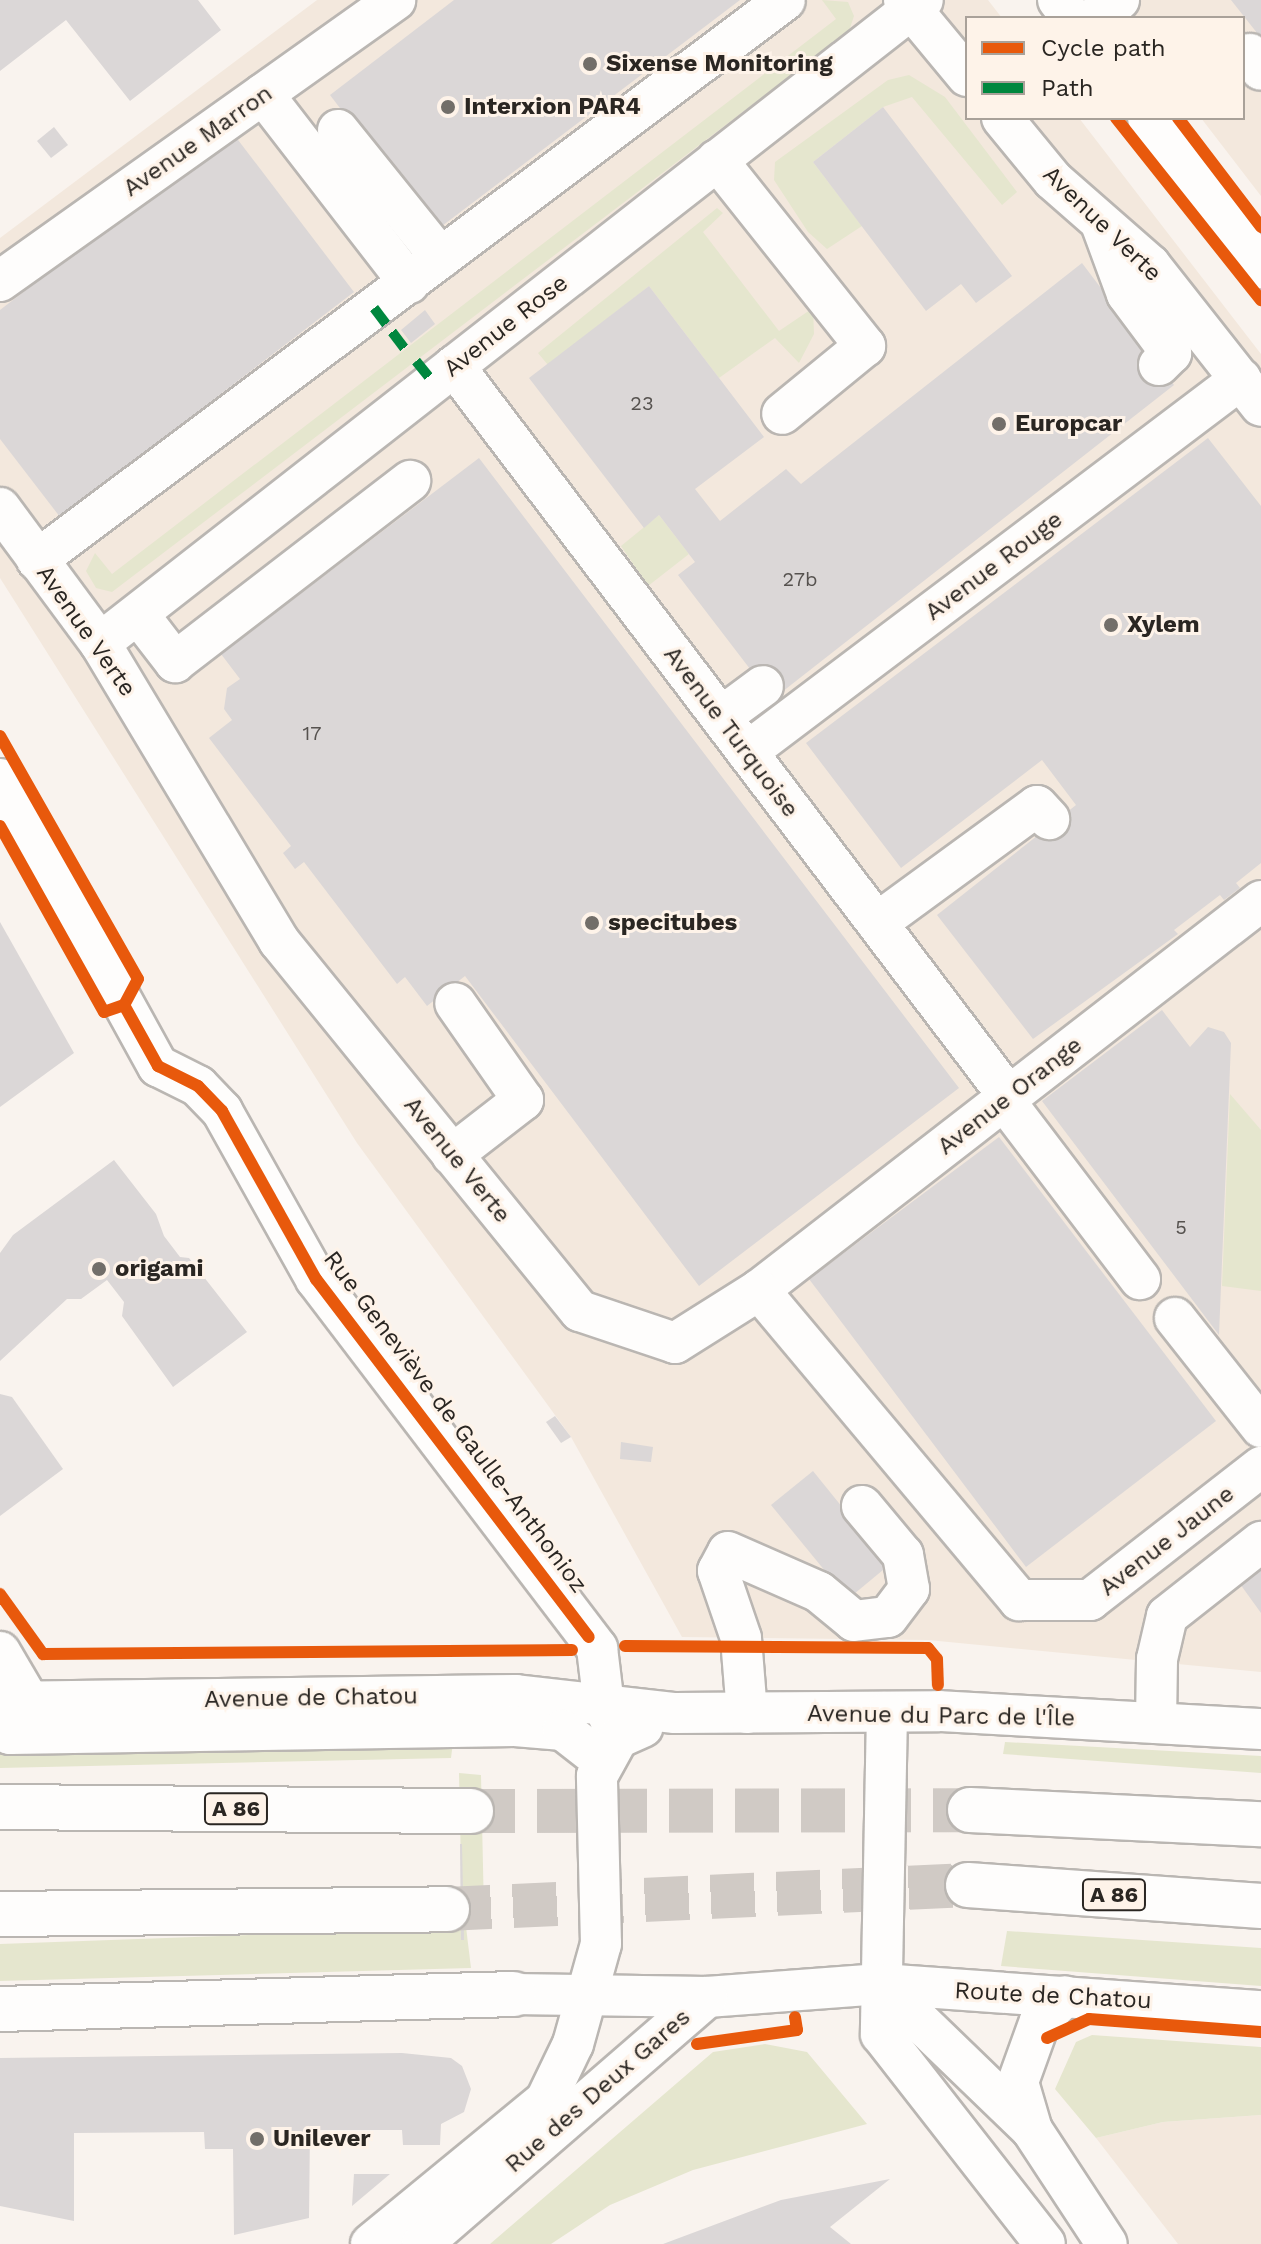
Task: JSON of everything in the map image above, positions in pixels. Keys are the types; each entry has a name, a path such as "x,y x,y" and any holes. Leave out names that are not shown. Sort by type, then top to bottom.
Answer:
{"highway":[{"name":"A 86","path":"0,1807 471,1811"},
{"path":"970,1810 1261,1824"},
{"name":"A 86","path":"968,1885 1261,1906"},
{"path":"0,1914 447,1909"},
{"path":"0,2009 514,1994"}],"street":[{"name":"Avenue Marron","path":"0,281 395,0"},
{"path":"37,560 785,0"},
{"path":"1058,0 1070,16"},
{"path":"1097,16 1119,0"},
{"path":"913,3 965,73"},
{"name":"Avenue Rose","path":"100,643 913,3"},
{"path":"263,94 409,283"},
{"name":"Avenue Verte","path":"1004,120 1053,180 1150,265 1251,392"},
{"path":"1150,120 1260,264"},
{"path":"338,130 441,258"},
{"path":"717,160 865,346 782,414"},
{"path":"1101,223 1127,294 1171,353 1159,365"},
{"name":"Avenue Turquoise","path":"454,366 877,923 1140,1279"},
{"name":"Avenue Rouge","path":"747,752 1251,392"},
{"path":"131,695 410,481"},
{"name":"Avenue Verte","path":"0,508 100,643 279,941 580,1311 675,1343 759,1290"},
{"path":"138,614 175,662"},
{"path":"721,717 763,686"},
{"name":"Rue Geneviève de Gaulle-Anthonioz","path":"0,779 158,1066 198,1086 222,1111 316,1279 597,1648 612,1728 597,1776 601,1944 589,1995"},
{"path":"877,923 1037,806 1049,819"},
{"name":"Avenue Orange","path":"759,1290 1261,901"},
{"path":"452,1155 523,1100 455,1003"},
{"name":"Avenue Jaune","path":"759,1290 1019,1600 1090,1600 1261,1467"},
{"path":"1175,1318 1261,1427"},
{"path":"747,1713 741,1638 718,1571 728,1552 819,1592 854,1621 888,1617 909,1589 903,1555 862,1506"},
{"path":"1156,1723 1157,1659 1167,1616 1261,1542"},
{"path":"0,1652 10,1708 10,1734 612,1728"},
{"name":"Avenue de Chatou","path":"10,1708 516,1695 612,1728"},
{"path":"887,1712 863,1986 881,2034 1045,2244"},
{"name":"Avenue du Parc de l'Île","path":"612,1728 675,1713 887,1712 1261,1729"},
{"path":"863,1986 1032,2130 1107,2244"},
{"name":"Route de Chatou","path":"863,1986 1065,1996 1261,2011"},
{"name":"Rue des Deux Gares","path":"422,2244 707,1997 863,1986"},
{"path":"514,1994 707,1997"},
{"name":"Rue des Deux Gares","path":"371,2244 546,2100 589,1995"},
{"path":"1032,2130 1018,2082 1040,2021 1065,1996"}],"shaded area":[{"path":"317,0 988,0 1000,16 965,16 965,120 1081,120 1261,354 1261,1672 928,1640 682,1637 571,1437 357,1143 0,578 0,238"},
{"path":"1112,0 1261,0 1261,196 1203,120 1245,120 1245,16 1124,16"},
{"path":"1261,2115 1261,2244 1178,2244 1096,2138 1163,2122"}],"green space":[{"path":"822,0 848,2 854,16 849,31 112,592 96,588 86,571 95,553 112,574 836,19"},
{"path":"909,75 945,97 1017,192 1002,205 912,97 883,107 813,162 862,226 827,249 808,232 774,180 775,162 888,80"},
{"path":"717,208 723,213 703,232 779,331 813,308 814,334 799,363 775,338 719,378 649,286 548,365 538,353"},
{"path":"659,515 689,554 648,586 621,546"},
{"path":"1230,1094 1261,1130 1261,1291 1222,1286"},
{"path":"453,1742 451,1758 0,1768 0,1744"},
{"path":"1005,1742 1261,1756 1261,1773 1003,1754"},
{"path":"459,1773 481,1775 484,1912 462,1912"},
{"path":"466,1927 471,1968 0,1981 0,1944"},
{"path":"1007,1931 1261,1948 1261,1986 1001,1966"},
{"path":"1092,2035 1261,2047 1261,2115 1163,2122 1096,2138 1055,2089 1076,2042"},
{"path":"765,2044 807,2052 867,2124 693,2170 610,2205 551,2244 490,2244 713,2052"}],"building":[{"path":"0,0 198,0 221,30 130,101 66,20 0,71"},
{"name":"Interxion PAR4","path":"454,0 740,0 434,232 330,95"},
{"path":"1231,0 1261,0 1261,38 1245,16"},
{"path":"883,107 1012,276 976,303 961,284 926,311 813,162"},
{"path":"54,127 68,145 51,158 37,141"},
{"path":"232,132 354,292 60,517 0,439 0,310"},
{"path":"1082,263 1174,385 773,699 678,575 695,562 659,515 644,528 529,378 649,286 764,437 695,489 720,521 786,469 801,484"},
{"path":"425,310 435,324 411,343 401,330"},
{"name":"Xylem","path":"1208,438 1261,506 1261,863 1236,883 1240,888 1224,900 1220,895 1174,930 1178,934 1033,1039 937,915 1076,805 1042,760 901,868 806,743"},
{"name":"specitubes","path":"479,458 959,1088 699,1286 465,976 427,1006 405,977 397,984 304,862 295,869 283,853 291,846 209,738 232,720 224,709 227,688 240,679 221,654"},
{"path":"0,922 74,1053 0,1107"},
{"path":"1162,1010 1190,1047 1208,1027 1224,1032 1231,1043 1219,1335 1042,1101"},
{"path":"999,1137 1216,1421 1026,1567 809,1279"},
{"name":"origami","path":"114,1160 156,1214 164,1236 180,1257 189,1258 247,1332 173,1387 122,1316 124,1302 107,1280 81,1299 67,1299 0,1361 0,1253 13,1235"},
{"path":"0,1394 12,1397 63,1469 0,1516"},
{"path":"555,1416 571,1437 561,1443 546,1422"},
{"path":"621,1442 653,1447 651,1462 620,1459"},
{"path":"813,1471 889,1565 848,1599 771,1505"},
{"path":"1261,1558 1261,1613 1235,1577"},
{"path":"462,1844 464,1940 461,1940"},
{"name":"Unilever","path":"402,2053 451,2058 462,2066 471,2089 464,2112 441,2124 440,2145 403,2145 402,2130 310,2130 309,2218 234,2235 233,2149 205,2149 204,2132 74,2133 74,2221 0,2206 0,2058"},
{"path":"354,2174 390,2174 352,2206"},
{"path":"890,2179 830,2227 851,2244 663,2244 781,2200"}],"tunnel":[{"path":"471,1811 970,1810"},
{"path":"447,1909 968,1885"}],"marked path":[{"path":"374,308 405,349"},
{"path":"416,361 433,382"}],"cycle path":[{"path":"1118,120 1261,300"},
{"path":"1180,120 1261,227"},
{"path":"0,736 138,979 124,1005 104,1012 0,826"},
{"path":"124,1005 158,1066 198,1086 222,1111 316,1279 589,1637"},
{"path":"0,1594 43,1654 572,1650"},
{"path":"625,1646 928,1648 937,1659 938,1685"},
{"path":"697,2044 797,2030 795,2017"},
{"path":"1047,2038 1089,2019 1261,2032"}],"place":[{"name":"Sixense Monitoring","path":"590,64"},
{"name":"Interxion PAR4","path":"448,107"},
{"name":"Europcar","path":"999,424"},
{"name":"Xylem","path":"1111,625"},
{"name":"specitubes","path":"592,923"},
{"name":"origami","path":"99,1269"},
{"name":"Unilever","path":"257,2139"}]}
